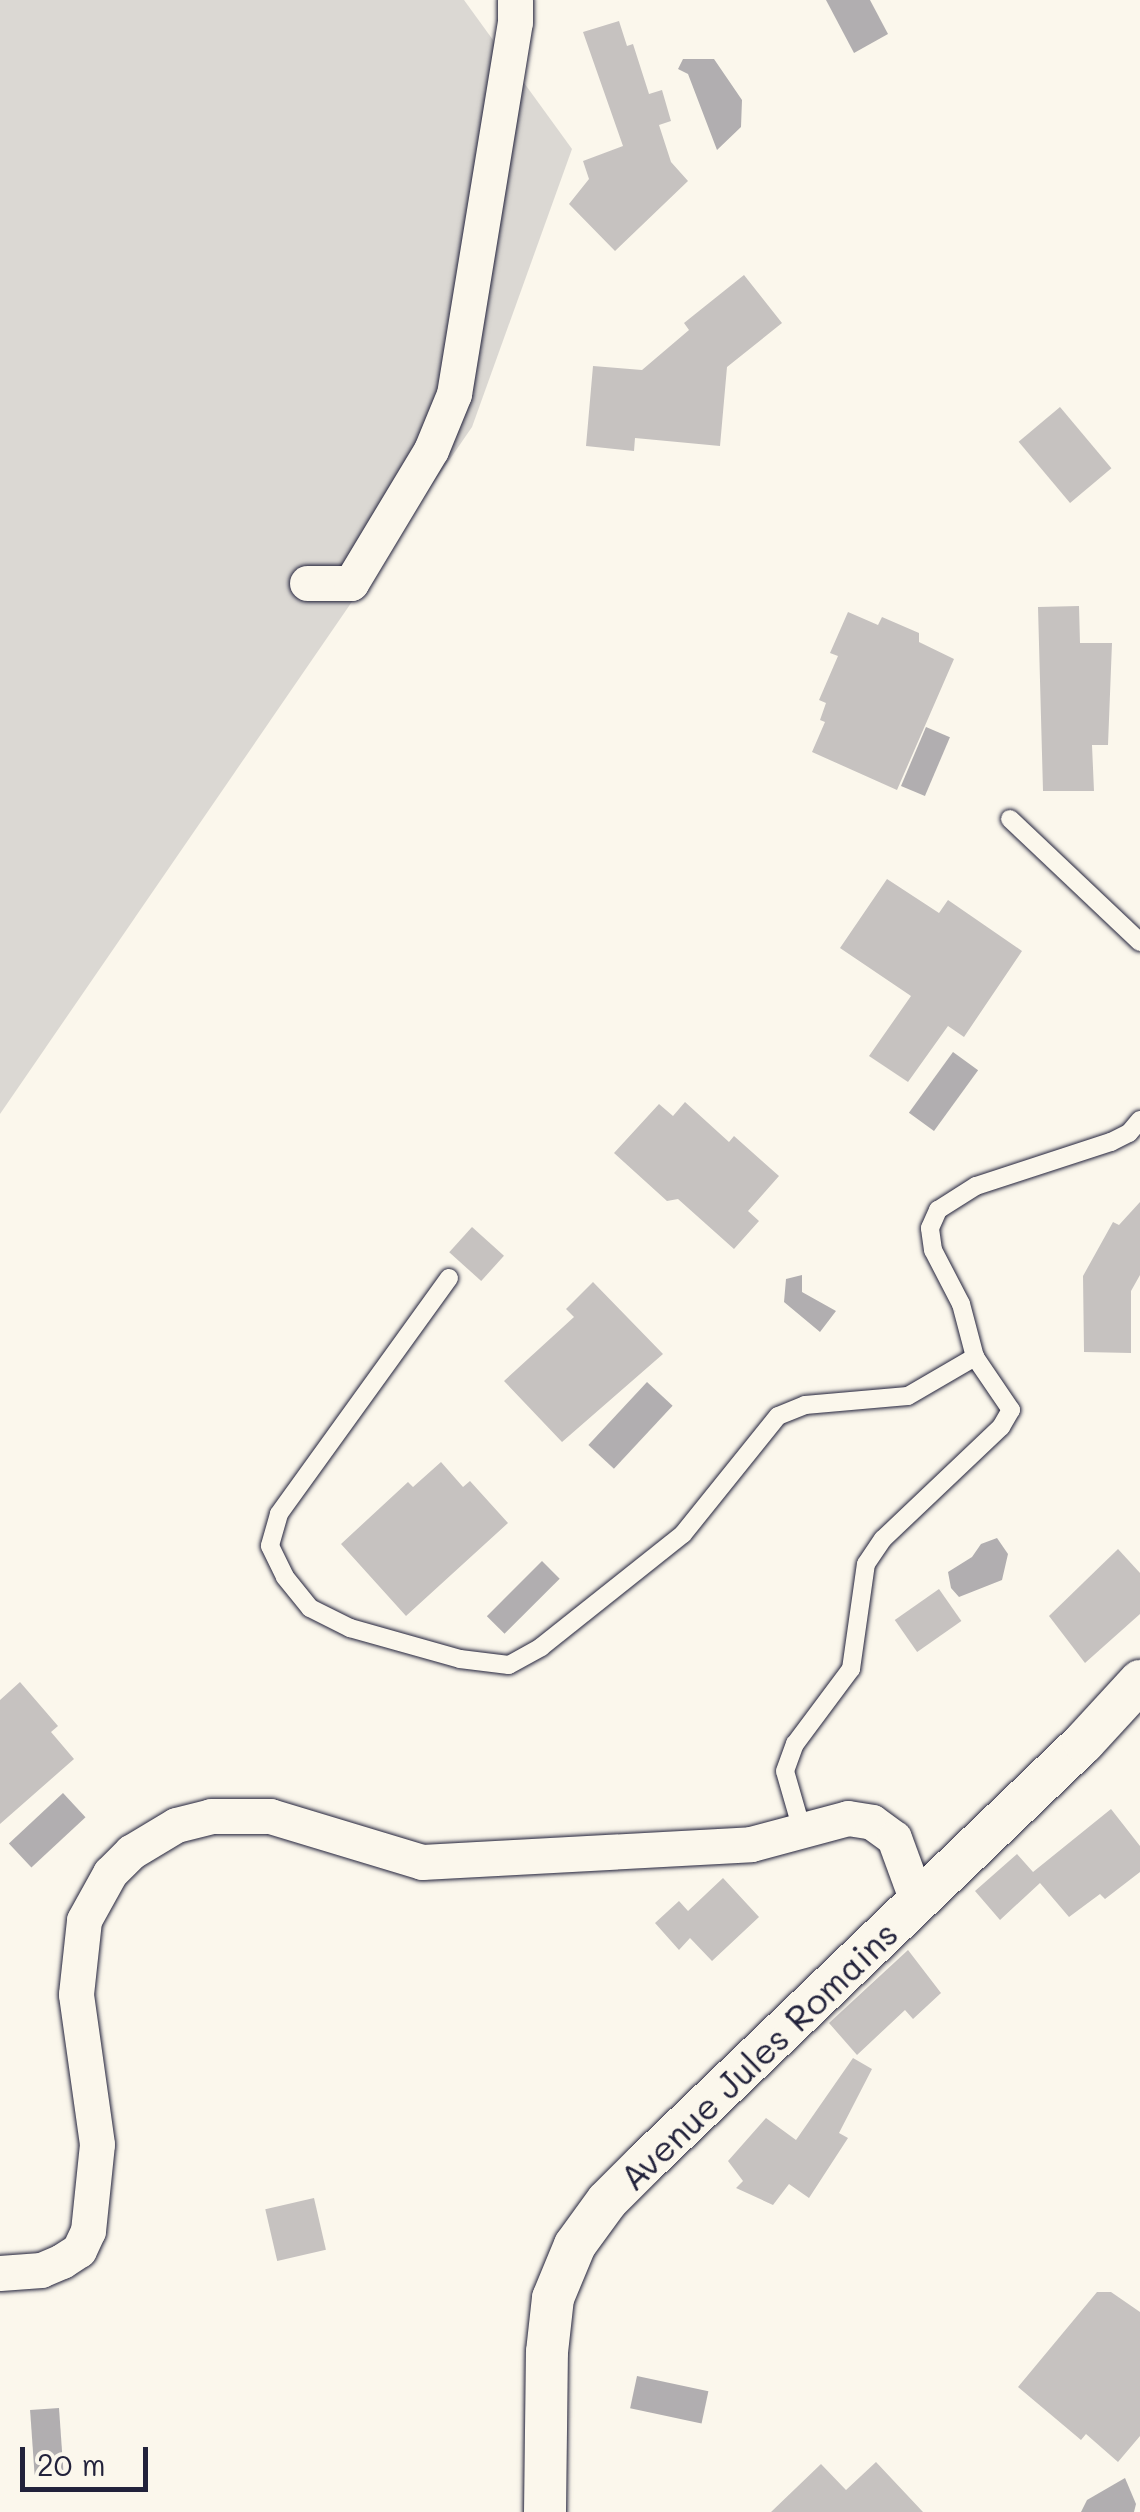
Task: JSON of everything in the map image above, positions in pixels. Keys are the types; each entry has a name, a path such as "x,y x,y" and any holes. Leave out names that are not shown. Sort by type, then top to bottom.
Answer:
{"street":[{"path":"307,583 350,583 431,450 454,394 515,22 515,0"},
{"name":"Avenue Jules Romains","path":"545,2512 549,2334 554,2298 576,2245 607,2201 1084,1742 1140,1680"},
{"path":"0,2272 42,2270 62,2261 78,2250 88,2231 97,2144 76,1994 79,1946 84,1920 110,1873 154,1835 211,1816 270,1816 422,1862 750,1844 848,1818 872,1822 894,1838 904,1857 905,1878 917,1901"}],"lane":[{"path":"1010,820 1140,942"},
{"path":"802,1830 785,1771 795,1744 851,1668 866,1564 883,1540 1001,1427 1012,1410 975,1358 962,1304 933,1250 930,1228 938,1210 976,1186 1111,1142 1130,1133 1140,1120"},
{"path":"448,1278 279,1514 270,1546 286,1577 310,1608 350,1628 460,1659 509,1664 542,1647 683,1534 778,1416 804,1405 908,1396 975,1358"}],"shaded area":[{"path":"0,0 464,0 572,149 472,427 0,1114"},
{"path":"826,0 870,0 888,34 854,53"},
{"path":"683,59 714,59 742,100 741,127 717,150 688,74 678,69"},
{"path":"926,727 950,737 925,796 901,786"},
{"path":"953,1052 978,1070 934,1131 909,1113"},
{"path":"802,1275 802,1292 836,1311 820,1332 784,1302 786,1279"},
{"path":"647,1382 673,1406 614,1469 588,1445"},
{"path":"997,1538 1008,1554 1002,1580 959,1597 951,1588 948,1572 972,1557 981,1544"},
{"path":"542,1561 560,1579 505,1634 487,1616"},
{"path":"63,1793 86,1817 31,1868 9,1843"},
{"path":"637,2376 708,2391 702,2423 630,2408"},
{"path":"59,2408 64,2473 35,2475 30,2410"},
{"path":"1125,2478 1136,2504 1134,2512 1081,2512 1087,2500"}],"building":[{"path":"619,21 627,46 633,44 649,94 662,90 671,121 659,125 671,162 688,181 615,251 569,204 589,179 583,161 623,146 583,32"},
{"path":"744,275 782,323 727,367 720,446 635,438 634,451 586,446 593,366 642,370 689,330 684,323"},
{"path":"1060,407 1111,468 1070,503 1019,442"},
{"path":"1079,606 1080,643 1112,643 1108,745 1092,745 1094,791 1043,791 1038,607"},
{"path":"848,612 878,625 882,617 919,633 919,642 954,659 897,790 812,752 825,722 820,720 826,703 819,700 838,656 830,653"},
{"path":"887,879 939,913 948,900 1022,951 964,1037 948,1026 908,1082 869,1056 911,996 840,948"},
{"path":"685,1102 729,1142 734,1136 779,1176 748,1211 759,1221 734,1249 678,1199 667,1201 614,1153 659,1104 673,1116"},
{"path":"1140,1202 1140,1275 1131,1291 1131,1353 1084,1352 1083,1276 1113,1222 1119,1225"},
{"path":"472,1227 504,1256 481,1281 449,1252"},
{"path":"593,1282 663,1354 562,1442 504,1381 574,1317 566,1309"},
{"path":"441,1462 463,1487 470,1481 508,1523 406,1616 341,1544 408,1482 413,1487"},
{"path":"1118,1549 1140,1573 1140,1614 1085,1663 1049,1616"},
{"path":"939,1589 961,1621 917,1652 895,1620"},
{"path":"20,1682 58,1726 51,1732 74,1759 0,1824 0,1700"},
{"path":"1111,1809 1140,1846 1140,1872 1105,1899 1100,1894 1069,1917 1040,1883 1000,1920 975,1891 1017,1854 1033,1872"},
{"path":"723,1878 759,1917 712,1961 690,1938 679,1950 655,1923 679,1901 688,1911"},
{"path":"908,1950 941,1993 913,2019 905,2010 857,2055 829,2023"},
{"path":"853,2058 872,2069 839,2133 848,2138 809,2198 789,2184 773,2205 736,2188 743,2181 728,2161 766,2118 796,2140"},
{"path":"314,2198 326,2250 277,2261 265,2209"},
{"path":"1097,2292 1111,2292 1140,2312 1140,2436 1118,2462 1086,2434 1081,2440 1018,2387"},
{"path":"876,2462 923,2512 771,2512 821,2464 846,2490"}]}
